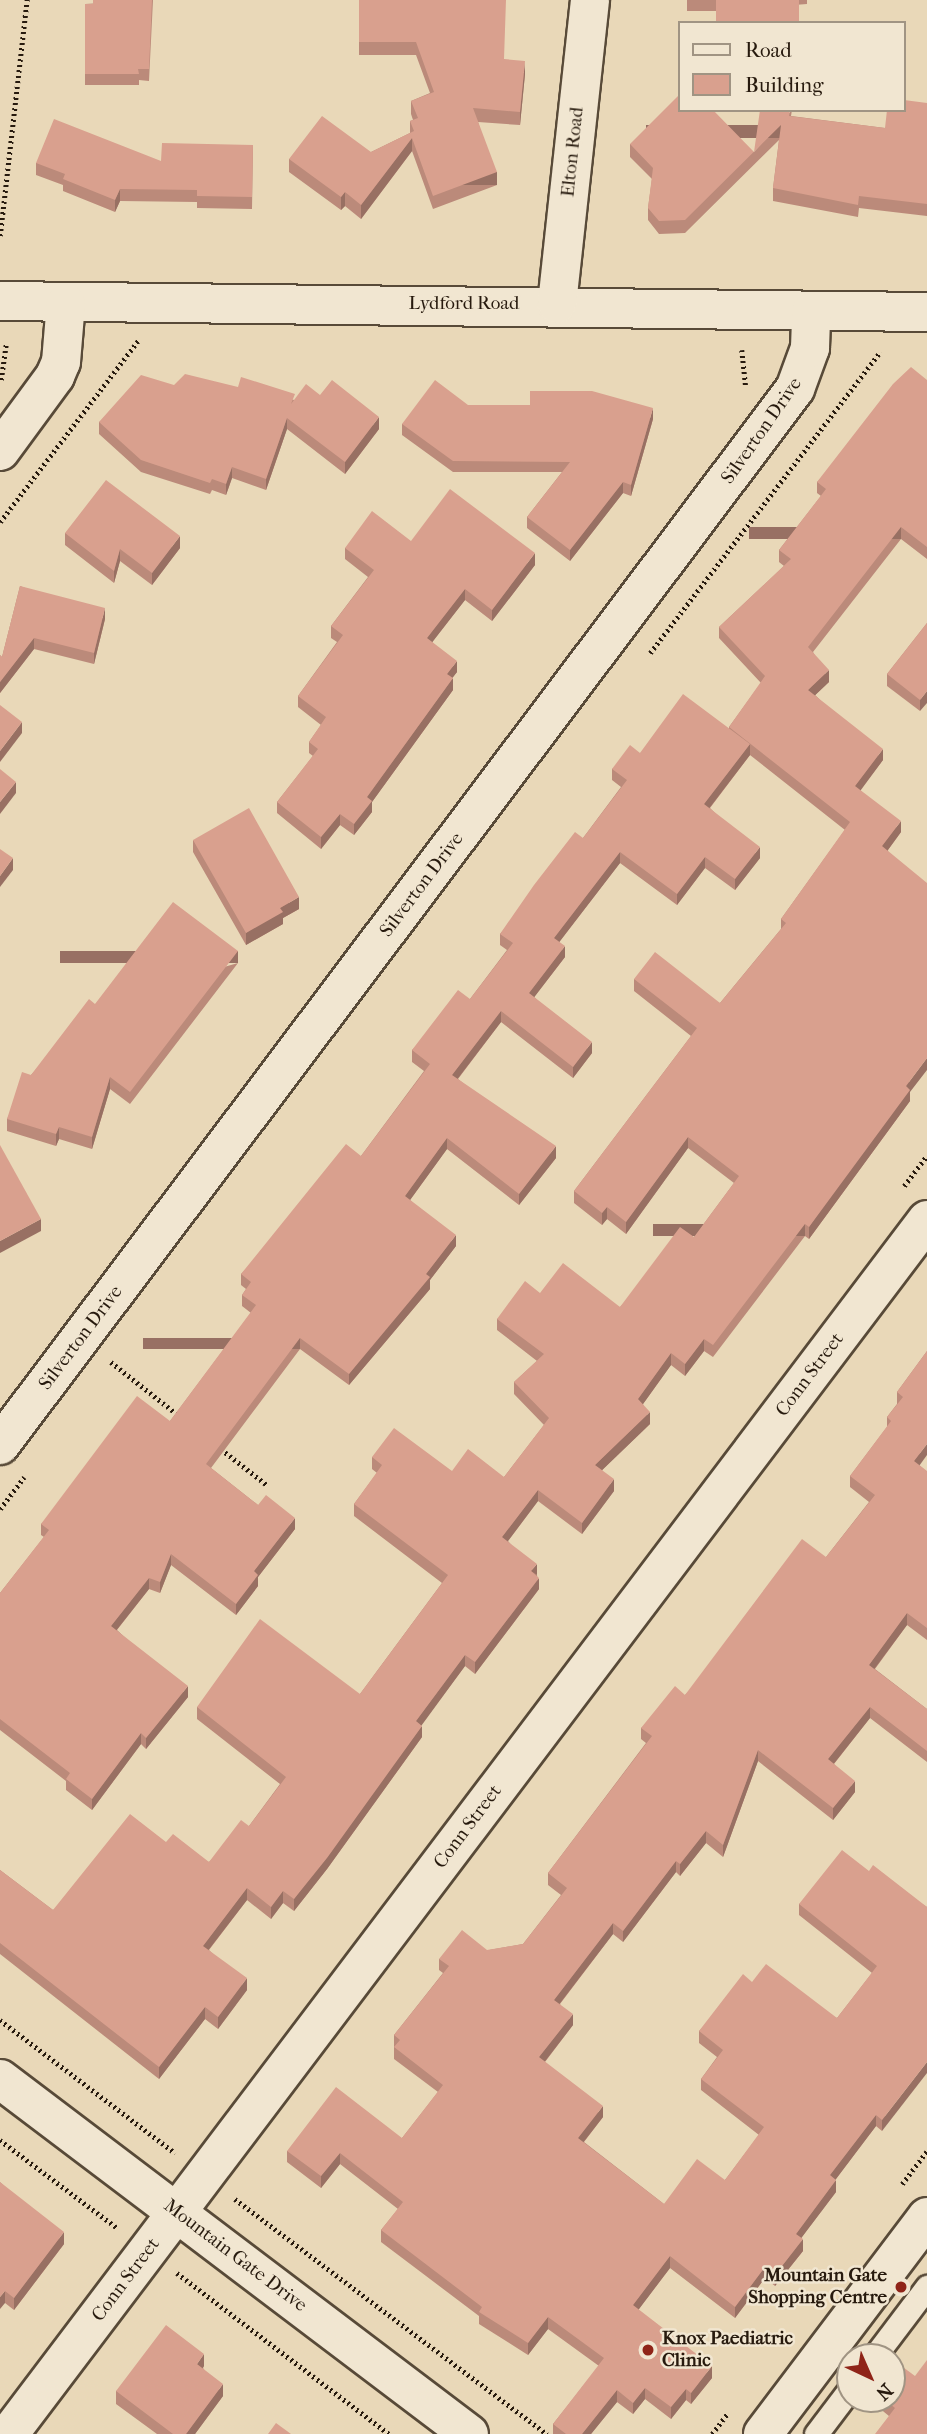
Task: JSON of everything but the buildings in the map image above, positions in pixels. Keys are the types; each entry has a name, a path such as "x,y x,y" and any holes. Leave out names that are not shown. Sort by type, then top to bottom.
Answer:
{"street":[{"name":"Elton Road","path":"557,304 590,0"},
{"name":"Lydford Road","path":"0,302 557,304 811,312 927,312"},
{"path":"0,451 55,376 61,362 66,303"},
{"name":"Silverton Drive","path":"0,1445 795,389 810,348 811,312"},
{"name":"Conn Street","path":"9,2434 927,1220"},
{"name":"Mountain Gate Drive","path":"0,2079 469,2434"},
{"path":"763,2434 927,2217"}],"lane":[{"path":"885,2343 927,2287"},
{"path":"816,2434 836,2408"}],"path":[{"path":"0,236 27,0"},
{"path":"0,523 139,341"},
{"path":"0,381 6,343"},
{"path":"80,1338 184,1420"},
{"path":"215,1444 267,1485"},
{"path":"0,2020 181,2158"},
{"path":"0,2140 126,2235"},
{"path":"225,2192 547,2434"},
{"path":"167,2266 389,2434"}],"place":[{"name":"Mountain Gate Shopping Centre","path":"901,2287"},
{"name":"Knox Paediatric Clinic","path":"648,2350"}]}
